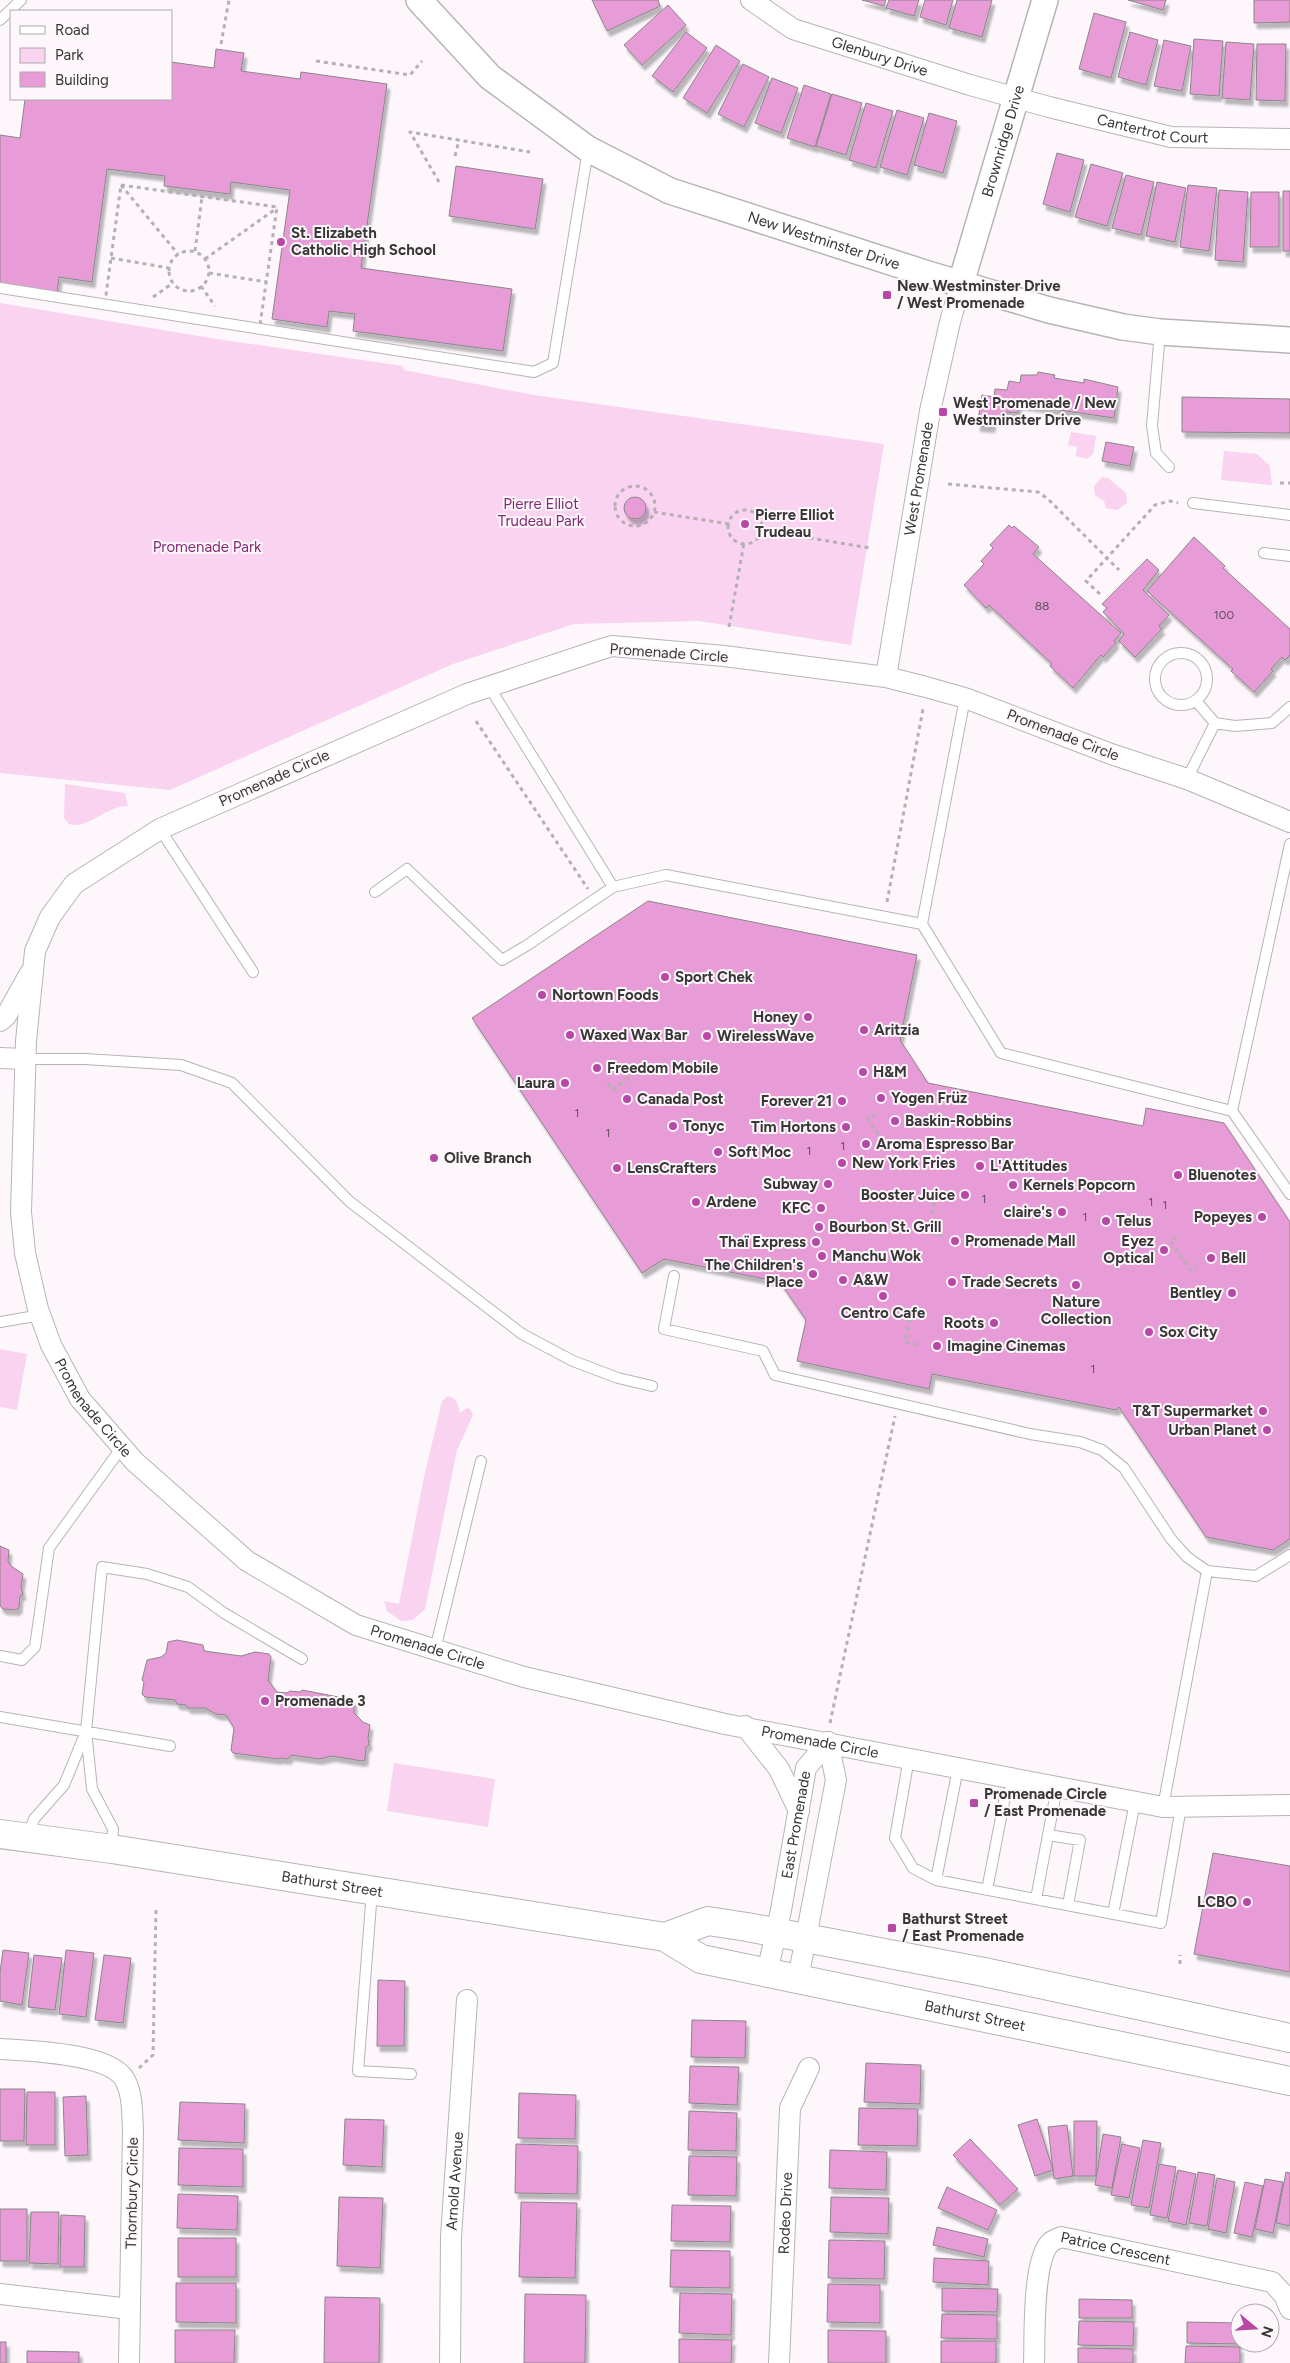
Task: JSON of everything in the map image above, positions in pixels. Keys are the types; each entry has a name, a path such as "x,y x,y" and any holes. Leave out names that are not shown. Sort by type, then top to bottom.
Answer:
{"main road":[{"name":"Bathurst Street","path":"0,1834 112,1849 665,1937 701,1959 1290,2081"},
{"name":"Bathurst Street","path":"665,1937 708,1921 806,1937 994,1974 1290,2038"}],"street":[{"name":"New Westminster Drive","path":"419,0 490,77 588,149 670,191 1049,310 1123,327 1160,332 1290,340"},
{"name":"Glenbury Drive","path":"751,0 793,29 970,85 1018,97"},
{"name":"Brownridge Drive","path":"961,283 1018,97 1045,0"},
{"name":"Cantertrot Court","path":"1018,97 1049,107 1171,137 1290,140"},
{"name":"West Promenade","path":"886,677 930,411 950,322 961,283"},
{"name":"Promenade Circle","path":"1290,822 1188,779 1111,754 965,698 886,677 724,656 612,646 468,694 160,830 74,884 50,917 35,951 24,1058 21,1212 25,1253 41,1315 51,1345 80,1399 136,1462 247,1561 356,1625 524,1677 745,1726 958,1768 1135,1802 1172,1807 1290,1805"},
{"name":"Promenade Circle","path":"0,1021 6,1016 34,964"},
{"path":"0,1058 24,1058"},
{"path":"745,1726 779,1768 799,1811"},
{"name":"East Promenade","path":"767,1973 806,1768 828,1742"},
{"name":"East Promenade","path":"798,1979 836,1780 828,1742"},
{"name":"Arnold Avenue","path":"450,2363 451,2237 467,2000"},
{"name":"Thornbury Circle","path":"0,2049 63,2056 103,2063 119,2072 126,2081 131,2098 133,2130 129,2363"},
{"name":"Rodeo Drive","path":"779,2363 790,2108 809,2068"},
{"name":"Patrice Crescent","path":"1034,2363 1037,2280 1042,2256 1050,2243 1061,2237 1272,2282 1284,2295 1290,2309"},
{"path":"0,2294 130,2309"}],"lane":[{"path":"10,10 21,0"},
{"path":"0,20 10,10"},
{"path":"0,288 534,372 554,363 588,149"},
{"path":"1160,332 1152,426 1156,453 1169,467"},
{"path":"1193,503 1290,516"},
{"path":"1264,553 1290,556"},
{"path":"1172,654 1189,654 1203,664 1208,680 1202,696 1196,701 1179,705 1170,703 1158,691 1156,674 1165,659 1172,654"},
{"path":"490,688 613,887"},
{"path":"965,698 922,924 1002,1054 1232,1111 1290,1194"},
{"path":"1196,701 1215,724 1235,726 1272,723 1290,706"},
{"path":"1188,779 1215,724"},
{"path":"160,830 254,972"},
{"path":"1232,1111 1290,844"},
{"path":"375,892 407,869 502,960 531,943 613,887 666,875 922,924"},
{"path":"24,1058 85,1059 181,1065 232,1083 349,1201 522,1334 573,1361 618,1378 652,1386"},
{"path":"674,1276 664,1329 763,1351 775,1375 1030,1434 1080,1442 1102,1450 1124,1468 1171,1539 1187,1557 1207,1571 1256,1576 1290,1555"},
{"path":"0,1322 41,1315"},
{"path":"0,1656 22,1660 35,1647 50,1548 122,1447"},
{"path":"435,1650 481,1461"},
{"path":"112,1849 113,1828 92,1789 86,1731 102,1567 147,1574 188,1587 224,1613 302,1659"},
{"path":"909,1758 895,1838 913,1868 936,1880 1161,1923 1172,1807 1207,1571"},
{"path":"0,1717 170,1746"},
{"path":"28,1838 34,1819 64,1785 86,1731"},
{"path":"936,1880 958,1768"},
{"path":"987,1890 1005,1797 1018,1779"},
{"path":"1036,1899 1057,1787"},
{"path":"1113,1914 1135,1802"},
{"path":"1048,1835 1080,1840 1068,1905"},
{"path":"372,1890 358,2071 411,2074"}],"path":[{"path":"221,44 228,0"},
{"path":"316,61 410,75 422,61"},
{"path":"439,182 410,132 530,152"},
{"path":"455,156 459,140"},
{"path":"121,185 277,207"},
{"path":"121,185 178,254"},
{"path":"121,185 104,302 224,320 260,325 277,207"},
{"path":"195,251 202,196"},
{"path":"205,259 277,207"},
{"path":"187,250 195,251 205,259 209,273 202,286 190,291 182,290 173,283 168,272 173,257 178,254 187,250"},
{"path":"111,258 169,268"},
{"path":"209,273 267,282"},
{"path":"152,298 173,283"},
{"path":"202,286 224,320"},
{"path":"138,307 145,302"},
{"path":"1280,483 1290,483"},
{"path":"948,484 1038,492 1048,499 1120,570"},
{"path":"641,487 653,497 654,512 644,524 628,526 617,515 614,508 619,493 626,488 641,487"},
{"path":"1100,594 1086,581 1155,505 1170,501 1193,503"},
{"path":"748,510 756,514 760,519 762,530 758,538 753,542 744,543 734,540 730,534 729,524 732,516 738,512 748,510"},
{"path":"654,512 729,524"},
{"path":"762,530 870,548"},
{"path":"729,627 744,543"},
{"path":"886,902 923,709"},
{"path":"476,720 590,892"},
{"path":"608,1084 612,1090 640,1070 635,1063"},
{"path":"876,1114 868,1120 887,1147 896,1141"},
{"path":"942,1236 929,1233 936,1193 950,1196"},
{"path":"1176,1237 1170,1241 1190,1270 1196,1266"},
{"path":"918,1345 904,1342 912,1308 925,1311"},
{"path":"828,1742 831,1714 898,1403"},
{"path":"153,2055 156,1908"},
{"path":"1180,1955 1180,1964"}],"green space":[{"name":"Promenade Park","path":"0,303 217,339 403,366 404,370 534,395 884,444 851,645 699,621 574,624 453,664 170,790 0,773"},
{"path":"1071,432 1096,436 1093,454 1087,459 1076,456 1077,447 1068,445"},
{"path":"1224,451 1257,454 1270,466 1272,485 1221,480"},
{"path":"1102,477 1108,478 1126,493 1127,503 1117,510 1106,508 1104,501 1095,495 1094,486"},
{"path":"65,784 125,793 128,806 112,810 83,824 69,824 64,818"},
{"path":"0,1349 27,1354 17,1410 0,1407"},
{"path":"448,1396 456,1400 460,1413 467,1408 470,1409 473,1415 457,1450 425,1609 413,1620 401,1621 387,1611 384,1601 399,1604 424,1477 442,1401"},
{"path":"394,1763 495,1779 488,1827 387,1811"}],"building":[{"path":"592,0 658,0 660,6 607,31"},
{"path":"862,0 886,0 884,6"},
{"path":"889,0 919,0 914,16 886,8"},
{"path":"925,0 953,0 946,25 920,17"},
{"path":"957,0 992,0 982,37 949,28"},
{"path":"1128,0 1166,0 1163,10"},
{"path":"1254,0 1290,0 1290,22 1254,23"},
{"path":"668,5 686,25 642,65 624,45"},
{"path":"1094,13 1126,22 1111,78 1079,69"},
{"path":"686,32 707,48 673,92 652,76"},
{"path":"1130,32 1158,40 1146,85 1118,77"},
{"path":"1194,39 1223,41 1219,96 1190,94"},
{"path":"1164,40 1191,46 1182,91 1154,86"},
{"path":"1226,42 1254,44 1250,100 1222,98"},
{"path":"1257,44 1286,44 1285,101 1256,100"},
{"path":"716,45 740,61 707,113 683,98"},
{"path":"216,49 244,53 241,71 300,79 301,72 387,84 361,268 512,289 503,351 353,331 355,314 329,311 327,327 272,319 290,190 231,182 230,194 164,186 165,176 107,169 92,282 59,277 57,293 0,286 0,135 20,138 25,100 172,100 172,62 214,68"},
{"path":"743,64 769,77 744,127 718,114"},
{"path":"772,78 798,88 781,133 755,123"},
{"path":"804,85 831,94 815,147 787,138"},
{"path":"832,94 862,103 846,155 816,146"},
{"path":"866,103 893,111 876,168 849,160"},
{"path":"897,110 924,118 907,175 880,167"},
{"path":"929,113 957,121 943,173 914,165"},
{"path":"1057,153 1084,160 1070,212 1043,204"},
{"path":"1091,164 1123,173 1107,226 1075,217"},
{"path":"456,166 543,179 535,229 449,216"},
{"path":"1126,175 1154,182 1141,235 1112,228"},
{"path":"1157,182 1186,188 1175,242 1146,236"},
{"path":"1188,185 1217,188 1209,251 1180,247"},
{"path":"1219,190 1248,192 1243,262 1215,260"},
{"path":"1283,191 1290,191 1290,251 1283,251"},
{"path":"1251,192 1279,192 1279,247 1250,247"},
{"path":"1038,372 1055,375 1054,378 1084,383 1084,379 1118,387 1114,418 1019,404 1018,413 1006,412 1005,420 993,419 992,427 977,426 982,395 994,397 995,389 1007,390 1009,381 1020,383 1021,375 1037,375"},
{"path":"1182,397 1290,399 1290,433 1182,432"},
{"path":"1106,442 1134,447 1130,466 1102,461"},
{"path":"631,497 639,497 646,504 646,512 639,519 631,519 624,512 624,504"},
{"path":"1009,525 1012,528 1014,526 1039,547 1033,554 1121,633 1114,641 1116,643 1103,657 1101,655 1073,688 1050,666 1052,664 989,605 986,608 964,585 984,564 981,561 993,548 990,545"},
{"path":"1194,537 1225,566 1223,568 1290,629 1290,655 1285,660 1282,657 1271,669 1273,671 1254,692 1231,671 1233,669 1147,591"},
{"path":"1147,559 1159,570 1143,590 1169,615 1159,626 1162,629 1135,657 1119,641 1124,634 1103,612 1107,608 1102,604"},
{"name":"Promenade Mall","path":"648,901 917,955 900,1040 928,1083 1143,1126 1146,1108 1224,1123 1290,1222 1290,1539 1273,1550 1206,1537 1119,1407 1116,1410 932,1374 929,1389 797,1361 806,1320 780,1282 664,1259 642,1273 472,1018"},
{"path":"0,1546 9,1550 8,1561 11,1566 23,1574 21,1587 23,1594 20,1596 19,1608 16,1610 3,1609 0,1606"},
{"name":"Promenade 3","path":"177,1640 203,1645 204,1651 241,1656 255,1652 269,1654 271,1657 268,1680 277,1692 300,1692 302,1690 354,1700 354,1713 363,1722 370,1725 369,1745 366,1747 365,1760 332,1756 319,1759 291,1755 288,1759 278,1759 233,1753 231,1750 234,1728 226,1715 216,1714 205,1708 188,1708 186,1705 177,1704 175,1700 145,1697 142,1694 144,1682 142,1680 147,1660 161,1657 166,1653 168,1642"},
{"name":"LCBO","path":"1213,1853 1290,1866 1290,1972 1194,1954"},
{"path":"3,1950 29,1953 22,2005 0,2001 0,1972"},
{"path":"66,1950 94,1953 86,2017 59,2014"},
{"path":"34,1955 62,1958 55,2010 28,2007"},
{"path":"104,1955 131,1958 123,2023 95,2020"},
{"path":"378,1980 405,1981 404,2046 377,2046"},
{"path":"692,2020 746,2021 745,2058 691,2057"},
{"path":"866,2063 921,2065 920,2104 864,2102"},
{"path":"690,2066 739,2067 737,2105 689,2103"},
{"path":"0,2089 25,2089 24,2141 0,2141"},
{"path":"27,2092 55,2092 55,2145 26,2145"},
{"path":"519,2093 576,2095 575,2139 518,2138"},
{"path":"86,2096 88,2155 65,2156 63,2097"},
{"path":"180,2102 245,2104 244,2143 178,2140"},
{"path":"859,2108 918,2109 917,2146 858,2145"},
{"path":"689,2111 737,2113 736,2151 688,2150"},
{"path":"345,2119 384,2120 382,2167 343,2165"},
{"path":"1037,2119 1053,2170 1035,2176 1018,2125"},
{"path":"1074,2121 1097,2121 1096,2176 1074,2176"},
{"path":"1067,2125 1073,2176 1054,2179 1048,2127"},
{"path":"1103,2134 1121,2137 1112,2188 1095,2185"},
{"path":"970,2139 1018,2189 1000,2205 953,2155"},
{"path":"1143,2140 1161,2143 1149,2208 1131,2205"},
{"path":"516,2144 578,2146 577,2194 515,2193"},
{"path":"1122,2144 1140,2148 1129,2198 1111,2195"},
{"path":"179,2148 243,2149 243,2187 178,2185"},
{"path":"830,2150 887,2152 886,2190 829,2188"},
{"path":"689,2156 737,2157 736,2196 688,2195"},
{"path":"1159,2164 1176,2167 1167,2218 1150,2215"},
{"path":"1178,2170 1196,2174 1186,2225 1168,2221"},
{"path":"1198,2172 1215,2175 1207,2226 1189,2223"},
{"path":"1286,2172 1290,2173 1290,2226 1276,2223"},
{"path":"1217,2178 1235,2182 1226,2233 1208,2229"},
{"path":"1265,2179 1283,2182 1273,2233 1255,2229"},
{"path":"1245,2182 1263,2186 1252,2237 1234,2233"},
{"path":"947,2187 997,2210 988,2230 938,2208"},
{"path":"178,2194 238,2196 237,2230 177,2228"},
{"path":"339,2197 383,2198 380,2268 337,2266"},
{"path":"831,2197 889,2198 888,2234 830,2232"},
{"path":"521,2202 577,2203 575,2278 519,2277"},
{"path":"672,2205 731,2206 730,2242 671,2241"},
{"path":"0,2209 27,2209 27,2261 0,2261"},
{"path":"31,2212 59,2212 58,2264 29,2263"},
{"path":"61,2215 85,2216 84,2267 60,2267"},
{"path":"937,2227 988,2239 984,2257 933,2245"},
{"path":"178,2238 236,2238 236,2277 178,2277"},
{"path":"829,2240 885,2241 884,2279 828,2278"},
{"path":"671,2250 730,2251 730,2288 670,2287"},
{"path":"934,2258 989,2261 988,2285 933,2282"},
{"path":"176,2283 236,2283 236,2323 176,2322"},
{"path":"828,2284 880,2285 880,2323 827,2322"},
{"path":"942,2288 998,2289 997,2312 942,2311"},
{"path":"680,2293 732,2294 731,2335 679,2333"},
{"path":"525,2294 586,2295 585,2363 524,2363"},
{"path":"325,2297 380,2298 379,2363 324,2363"},
{"path":"1079,2299 1132,2300 1132,2318 1079,2318"},
{"path":"942,2314 997,2315 997,2339 941,2338"},
{"path":"1079,2321 1134,2322 1133,2346 1078,2345"},
{"path":"1187,2322 1230,2323 1230,2344 1187,2343"},
{"path":"175,2330 235,2330 234,2363 175,2363"},
{"path":"828,2330 886,2331 886,2363 828,2363"},
{"path":"679,2339 732,2340 731,2363 679,2363"},
{"path":"941,2341 996,2341 996,2363 941,2363"},
{"path":"0,2342 6,2342 6,2363 0,2363"},
{"path":"1186,2346 1230,2347 1230,2353 1240,2353 1240,2363 1185,2363"},
{"path":"1078,2348 1133,2349 1133,2363 1078,2363"},
{"path":"27,2351 79,2352 79,2363 27,2363"}],"place":[{"name":"St. Elizabeth Catholic High School","path":"281,242"},
{"name":"New Westminster Drive / West Promenade","path":"887,295"},
{"name":"West Promenade / New Westminster Drive","path":"943,412"},
{"name":"Pierre Elliot Trudeau","path":"745,524"},
{"name":"Sport Chek","path":"665,977"},
{"name":"Nortown Foods","path":"542,995"},
{"name":"Honey","path":"808,1017"},
{"name":"Aritzia","path":"864,1030"},
{"name":"Waxed Wax Bar","path":"570,1035"},
{"name":"WirelessWave","path":"707,1036"},
{"name":"Freedom Mobile","path":"597,1068"},
{"name":"H&M","path":"863,1072"},
{"name":"Laura","path":"565,1083"},
{"name":"Yogen Früz","path":"881,1098"},
{"name":"Canada Post","path":"627,1099"},
{"name":"Forever 21","path":"842,1101"},
{"name":"Baskin-Robbins","path":"895,1121"},
{"name":"Tonyc","path":"673,1126"},
{"name":"Tim Hortons","path":"846,1127"},
{"name":"Aroma Espresso Bar","path":"866,1144"},
{"name":"Soft Moc","path":"718,1152"},
{"name":"Olive Branch","path":"434,1158"},
{"name":"New York Fries","path":"842,1163"},
{"name":"L'Attitudes","path":"980,1166"},
{"name":"LensCrafters","path":"617,1168"},
{"name":"Bluenotes","path":"1178,1175"},
{"name":"Subway","path":"828,1184"},
{"name":"Kernels Popcorn","path":"1013,1185"},
{"name":"Booster Juice","path":"965,1195"},
{"name":"Ardene","path":"696,1202"},
{"name":"KFC","path":"821,1208"},
{"name":"claire's","path":"1062,1212"},
{"name":"Popeyes","path":"1262,1217"},
{"name":"Telus","path":"1106,1221"},
{"name":"Bourbon St. Grill","path":"819,1227"},
{"name":"Promenade Mall","path":"955,1241"},
{"name":"Thaï Express","path":"816,1242"},
{"name":"Eyez Optical","path":"1164,1250"},
{"name":"Manchu Wok","path":"822,1256"},
{"name":"Bell","path":"1211,1258"},
{"name":"The Children's Place","path":"813,1274"},
{"name":"A&W","path":"843,1280"},
{"name":"Trade Secrets","path":"952,1282"},
{"name":"Nature Collection","path":"1076,1285"},
{"name":"Bentley","path":"1232,1293"},
{"name":"Centro Cafe","path":"883,1296"},
{"name":"Roots","path":"994,1323"},
{"name":"Sox City","path":"1149,1332"},
{"name":"Imagine Cinemas","path":"937,1346"},
{"name":"T&T Supermarket","path":"1263,1411"},
{"name":"Urban Planet","path":"1267,1430"},
{"name":"Promenade 3","path":"265,1701"},
{"name":"Promenade Circle / East Promenade","path":"974,1803"},
{"name":"LCBO","path":"1247,1902"},
{"name":"Bathurst Street / East Promenade","path":"892,1928"}],"park label":[{"name":"Pierre Elliot Trudeau Park","path":"541,512"}]}
